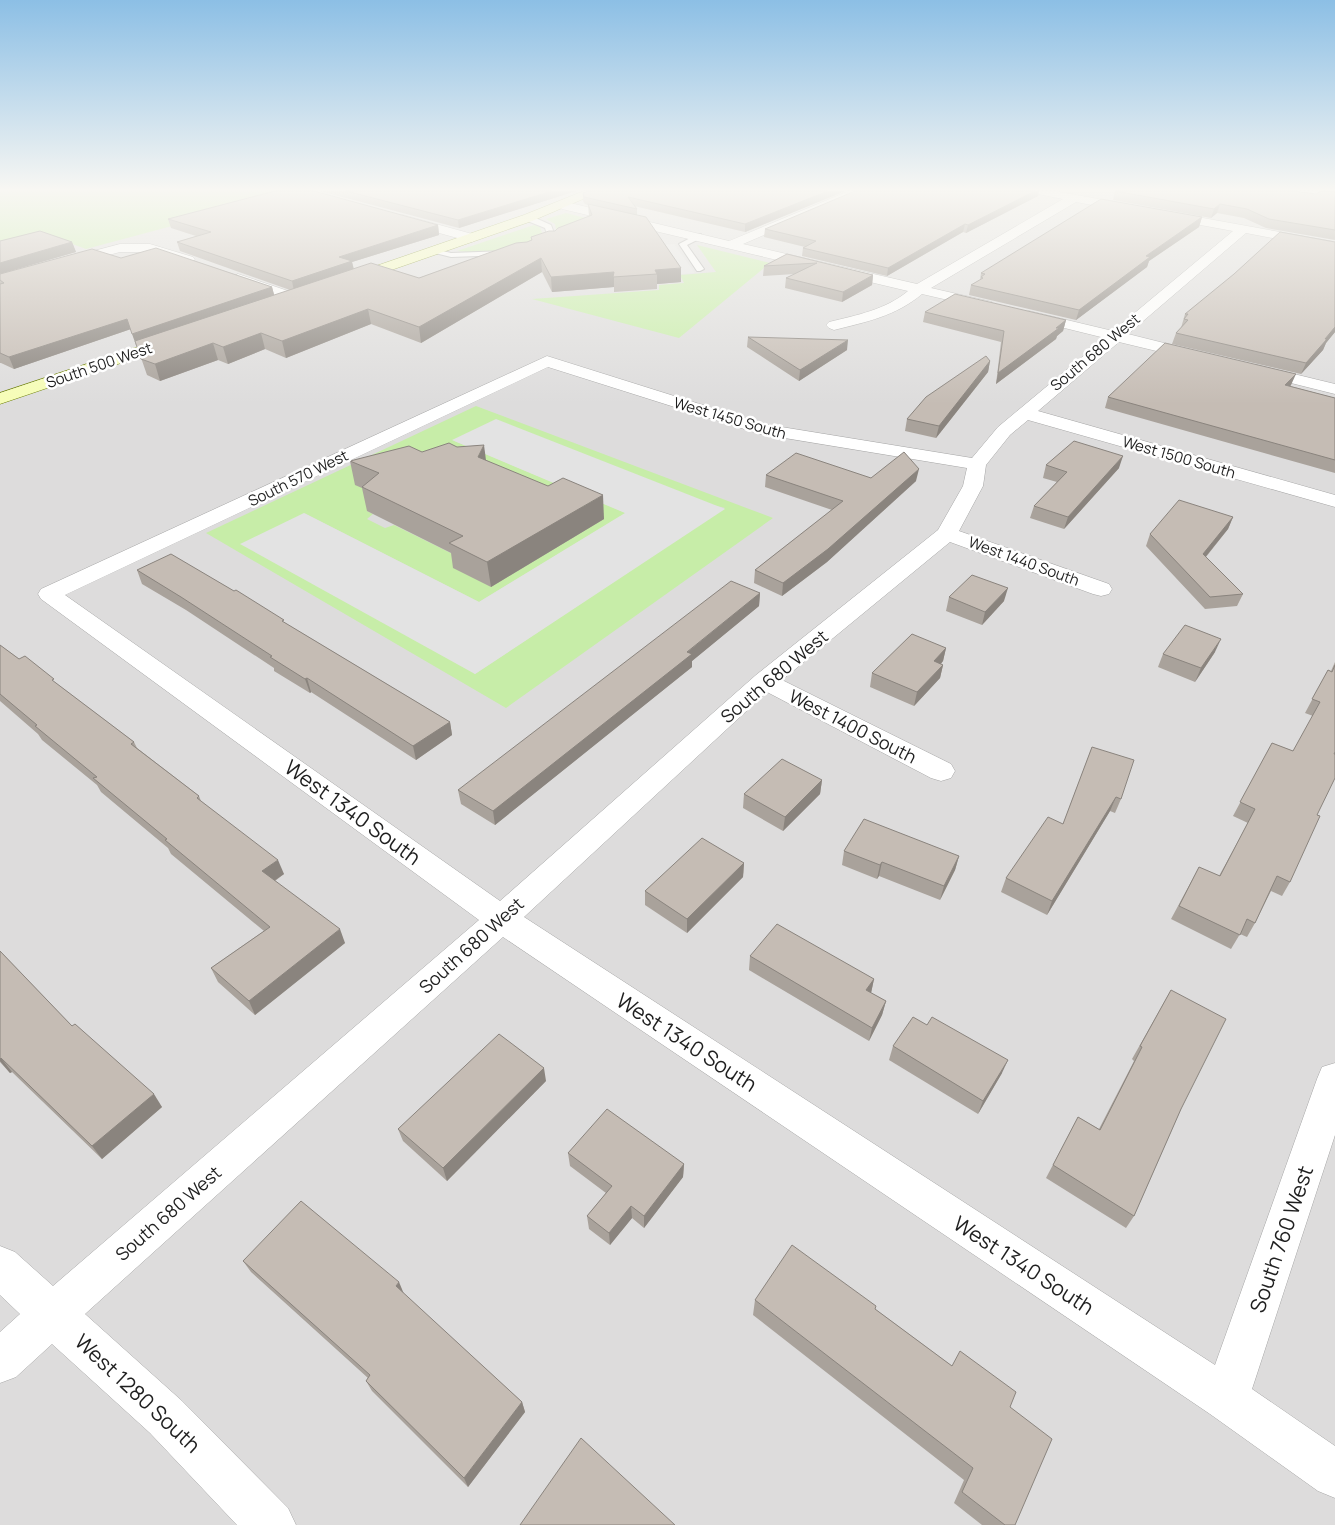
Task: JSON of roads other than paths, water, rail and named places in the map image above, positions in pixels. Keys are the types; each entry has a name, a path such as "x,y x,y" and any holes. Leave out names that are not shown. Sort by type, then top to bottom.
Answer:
{"main road":[{"path":"332,285 399,262"},
{"path":"277,304 300,296"},
{"name":"South 500 West","path":"0,399 186,335"}],"street":[{"path":"0,280 63,262"},
{"path":"193,262 201,265"},
{"path":"807,262 1215,360"},
{"path":"834,325 878,316 965,262"},
{"name":"South 680 West","path":"977,464 1004,430 1203,262"},
{"path":"228,274 300,296"},
{"name":"West 1450 South","path":"547,361 760,429 977,464"},
{"name":"South 570 West","path":"49,594 547,361"},
{"path":"1244,367 1335,389"},
{"name":"West 1500 South","path":"1024,413 1335,501"},
{"path":"947,534 973,486 977,464"},
{"name":"South 680 West","path":"0,1361 501,919 765,682 947,534"},
{"name":"West 1440 South","path":"947,534 1101,589"},
{"name":"West 1340 South","path":"49,594 501,919 1226,1398 1335,1474"},
{"name":"West 1400 South","path":"765,682 941,771"},
{"name":"South 760 West","path":"1226,1398 1335,1079"},
{"name":"West 1280 South","path":"0,1267 166,1417 270,1525"}],"lane":[{"path":"695,262 700,269"}]}
